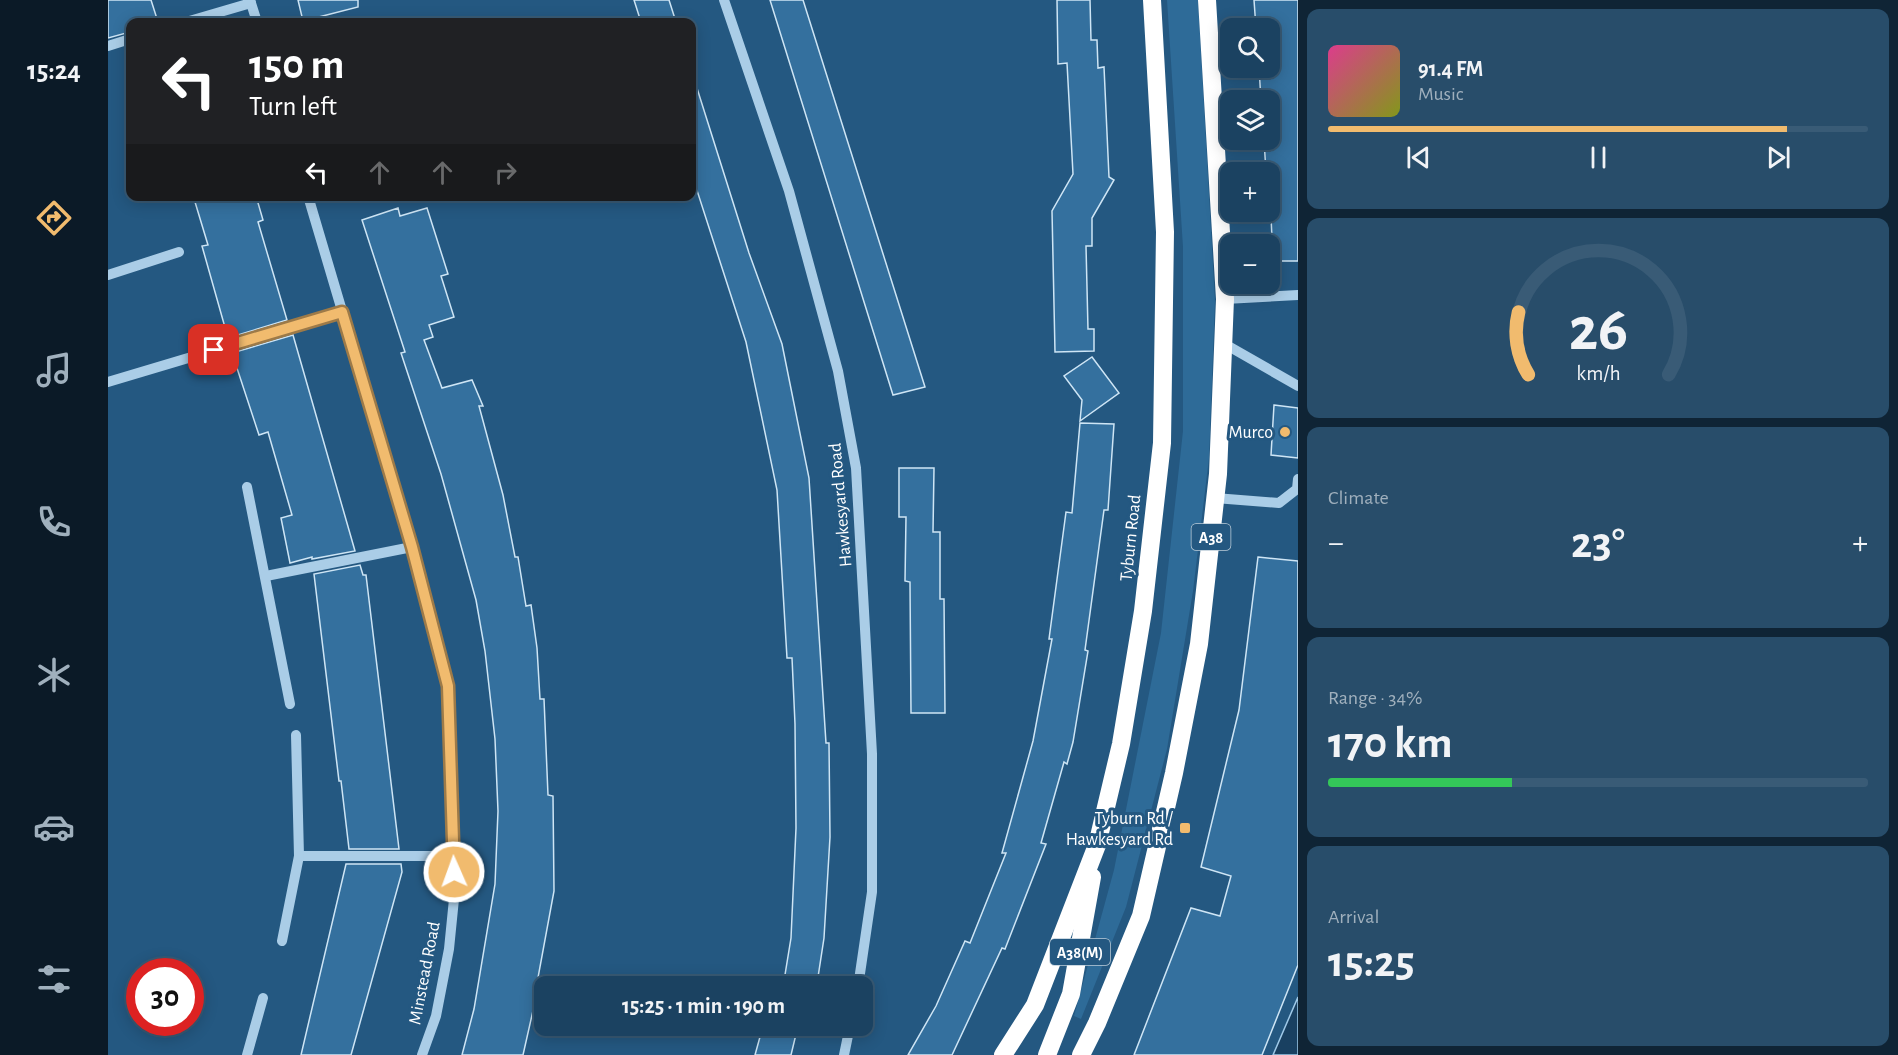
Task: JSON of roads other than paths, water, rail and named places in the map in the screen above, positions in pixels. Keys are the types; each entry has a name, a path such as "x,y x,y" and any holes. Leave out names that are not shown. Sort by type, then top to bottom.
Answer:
{"highway":[{"name":"Tyburn Road","path":"1003,1055 1035,1005 1097,844 1121,744 1143,610 1162,443 1165,232 1152,0"},
{"name":"A38","path":"1081,1055 1097,1023 1141,916 1174,774 1199,644 1215,498 1225,299 1206,0"},
{"name":"A38(M)","path":"1047,1055 1071,994 1084,931 1097,844"}],"street":[{"name":"Hawkesyard Road","path":"724,0 789,191 838,371 856,468 872,754 872,892 860,976"},
{"path":"199,18 251,2 256,18"},
{"path":"108,46 126,40"},
{"name":"Minstead Road","path":"309,201 412,547 448,686 455,889 449,949 436,1016 422,1055"},
{"path":"108,275 179,252"},
{"path":"1225,299 1298,296"},
{"path":"108,382 342,312"},
{"path":"1223,343 1298,386"},
{"path":"1215,498 1278,503 1297,489 1298,479"},
{"path":"247,486 290,704"},
{"path":"266,576 412,547"},
{"path":"282,941 299,856 296,735"},
{"path":"299,856 453,856"},
{"path":"247,1055 263,998"},
{"path":"844,1055 848,1036"}],"place":[{"name":"Murco","path":"1285,432"},
{"name":"Tyburn Rd / Hawkesyard Rd","path":"1185,828"}]}
